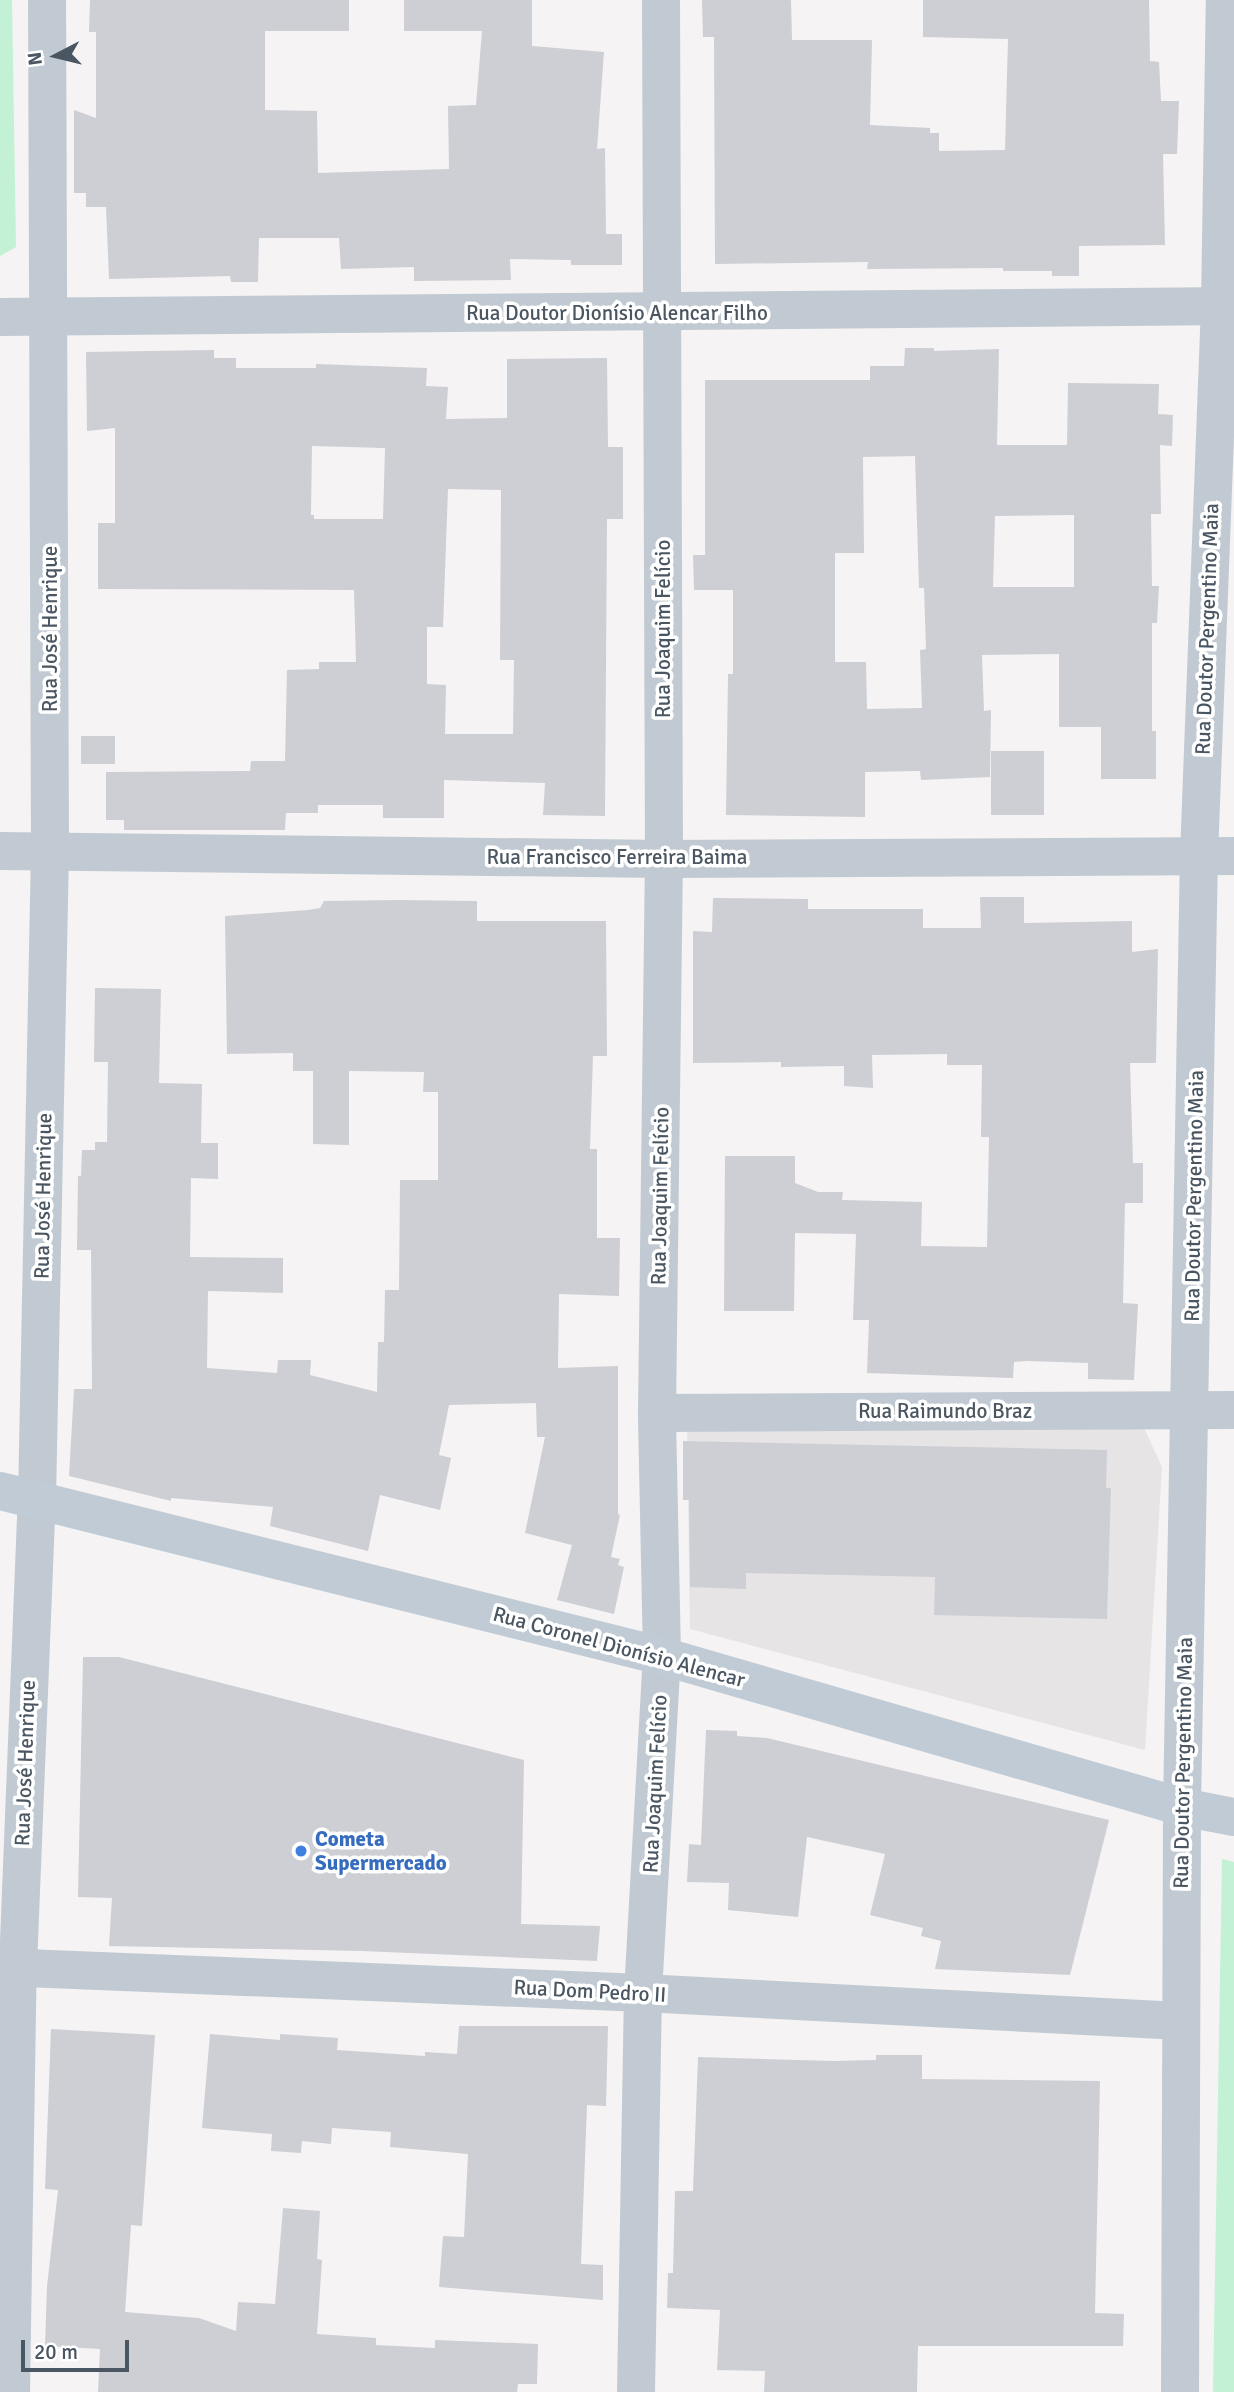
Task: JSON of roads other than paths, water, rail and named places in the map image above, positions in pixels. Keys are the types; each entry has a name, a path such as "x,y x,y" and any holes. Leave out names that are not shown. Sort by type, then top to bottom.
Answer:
{"main road":[{"name":"Rua Coronel Dionísio Alencar","path":"0,1490 662,1656 1182,1807 1234,1817"}],"street":[{"name":"Rua José Henrique","path":"11,2392 9,1966 37,1499 50,850 47,0"},
{"name":"Rua Joaquim Felício","path":"636,2392 643,1993 662,1656 657,1413 664,859 661,0"},
{"name":"Rua Doutor Pergentino Maia","path":"1180,2392 1182,1807 1191,1409 1216,855 1227,306 1226,0"},
{"name":"Rua Doutor Dionísio Alencar Filho","path":"0,317 1227,306"},
{"name":"Rua Francisco Ferreira Baima","path":"0,851 664,859 1216,855"},
{"name":"Rua Raimundo Braz","path":"657,1413 1234,1410"},
{"name":"Rua Dom Pedro II","path":"9,1966 643,1993 1180,2021"}],"place":[{"name":"Cometa Supermercado","path":"301,1851"}]}
